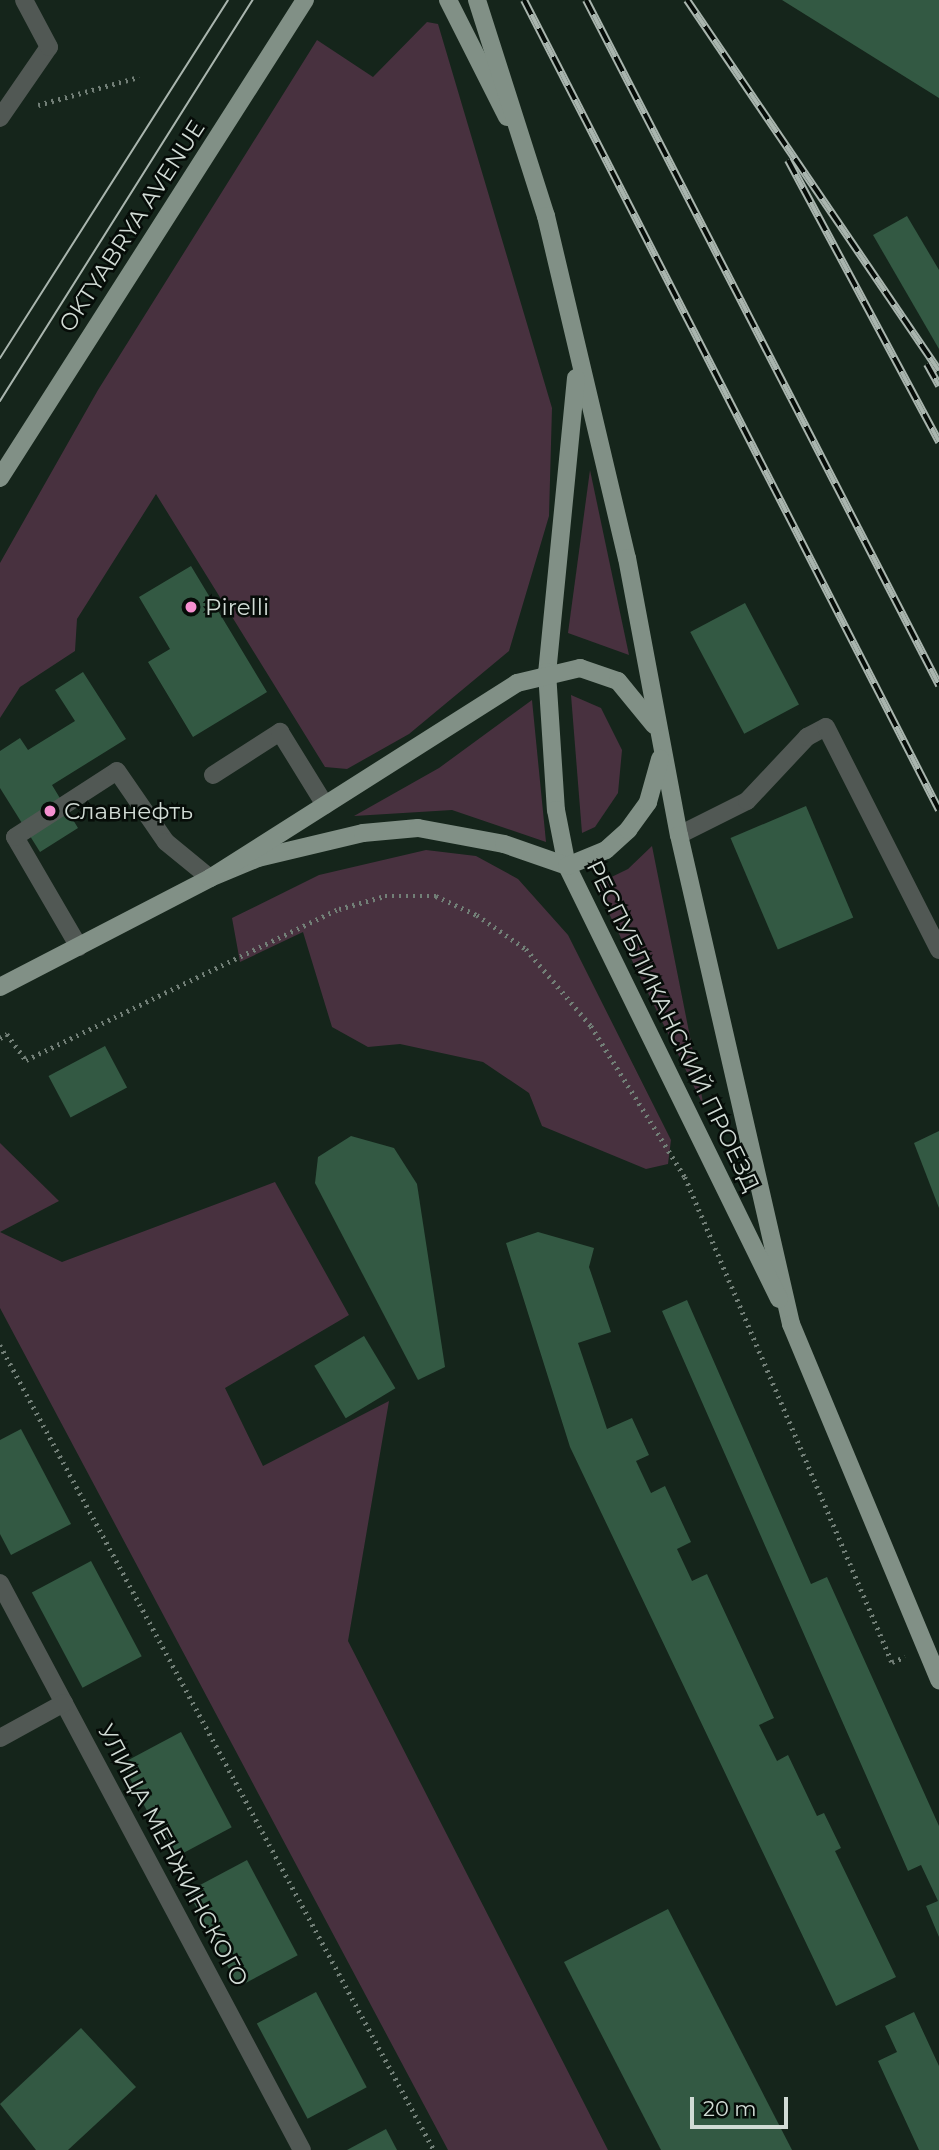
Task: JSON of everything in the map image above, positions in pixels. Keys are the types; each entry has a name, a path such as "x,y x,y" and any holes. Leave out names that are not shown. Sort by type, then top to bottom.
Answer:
{"main road":[{"name":"OKTYABRYA AVENUE","path":"0,478 305,0"},
{"name":"РЕСПУБЛИКАНСКИЙ ПРОЕЗД","path":"448,0 534,171"},
{"name":"РЕСПУБЛИКАНСКИЙ ПРОЕЗД","path":"477,0 534,171 577,362 627,558 679,835 791,1324"},
{"name":"РЕСПУБЛИКАНСКИЙ ПРОЕЗД","path":"577,362 547,672 556,810 567,866 791,1324 939,1679"},
{"path":"0,987 210,878 517,683 547,672 580,668 618,681 647,712 662,744 659,775 628,830 606,850 567,866 494,841 418,828 362,833 271,855 210,878"}],"street":[{"path":"1,116 49,47 24,0"},
{"path":"679,835 747,801 807,737 826,727 939,950"},
{"path":"213,775 280,732 325,805"},
{"path":"79,947 15,837 117,771 166,842 210,878"},
{"name":"УЛИЦА МЕНЖИНСКОГО","path":"0,1583 302,2150"},
{"path":"0,1738 64,1703"}],"path":[{"path":"1,116 139,77"},
{"path":"0,1038 7,1034 26,1060 338,909 385,896 436,896 477,915 526,949 591,1026 685,1177 892,1662 925,1649"},
{"path":"0,1345 434,2150"}],"shaded area":[{"path":"427,22 438,24 552,408 549,516 509,651 409,734 347,769 325,767 156,494 77,619 75,651 20,687 0,718 0,563 98,390 317,40 373,77"},
{"path":"590,470 629,655 568,633"},
{"path":"571,695 601,708 622,750 618,793 595,827 582,833"},
{"path":"532,700 546,842 452,810 354,816 439,768"},
{"path":"652,846 704,1107 595,885 628,869"},
{"path":"426,850 476,856 518,879 568,935 671,1140 668,1164 646,1169 542,1126 529,1093 483,1062 400,1044 368,1047 332,1027 303,932 240,962 232,918 319,875"},
{"path":"0,1143 59,1201 0,1232"},
{"path":"275,1182 349,1315 225,1388 263,1466 389,1401 348,1641 608,2150 448,2150 0,1308 0,1232 62,1262"}],"building":[{"path":"782,0 939,0 939,98"},
{"path":"907,216 939,270 939,349 873,235"},
{"path":"191,566 267,692 193,737 148,662 170,649 139,597"},
{"path":"745,603 799,705 744,734 690,632"},
{"path":"83,672 126,739 52,785 78,828 40,852 0,788 0,751 20,738 28,750 75,721 55,690"},
{"path":"806,806 853,917 778,949 731,838"},
{"path":"105,1046 127,1087 71,1118 48,1076"},
{"path":"939,1131 939,1208 914,1143"},
{"path":"351,1136 394,1148 417,1184 445,1367 418,1380 315,1183 318,1157"},
{"path":"538,1232 594,1248 589,1267 611,1332 578,1343 607,1429 632,1418 649,1455 636,1461 651,1493 665,1486 691,1542 677,1549 692,1581 707,1574 774,1718 759,1725 777,1761 788,1755 817,1816 824,1813 841,1848 835,1851 896,1977 836,2006 570,1447 506,1243"},
{"path":"687,1300 811,1584 827,1577 939,1826 939,1937 926,1906 938,1901 921,1865 908,1871 662,1311"},
{"path":"364,1336 395,1388 346,1418 314,1366"},
{"path":"21,1429 71,1524 11,1555 0,1534 0,1440"},
{"path":"91,1561 142,1656 83,1688 32,1592"},
{"path":"181,1732 232,1827 173,1859 122,1763"},
{"path":"247,1860 298,1955 239,1987 188,1891"},
{"path":"668,1909 792,2150 661,2150 564,1962"},
{"path":"316,1992 367,2087 308,2119 257,2023"},
{"path":"914,2012 939,2066 939,2150 919,2150 878,2061 897,2052 885,2026"},
{"path":"81,2028 136,2087 68,2150 36,2150 0,2104"},
{"path":"386,2129 397,2150 347,2150"}],"tram line":[{"path":"0,358 228,0"},
{"path":"0,401 253,0"}],"railway":[{"path":"524,0 939,810"},
{"path":"586,0 939,685"},
{"path":"687,0 939,371"},
{"path":"788,160 939,442"},
{"path":"927,364 939,386"}],"place":[{"name":"Pirelli","path":"191,607"},
{"name":"Славнефть","path":"50,811"}]}
